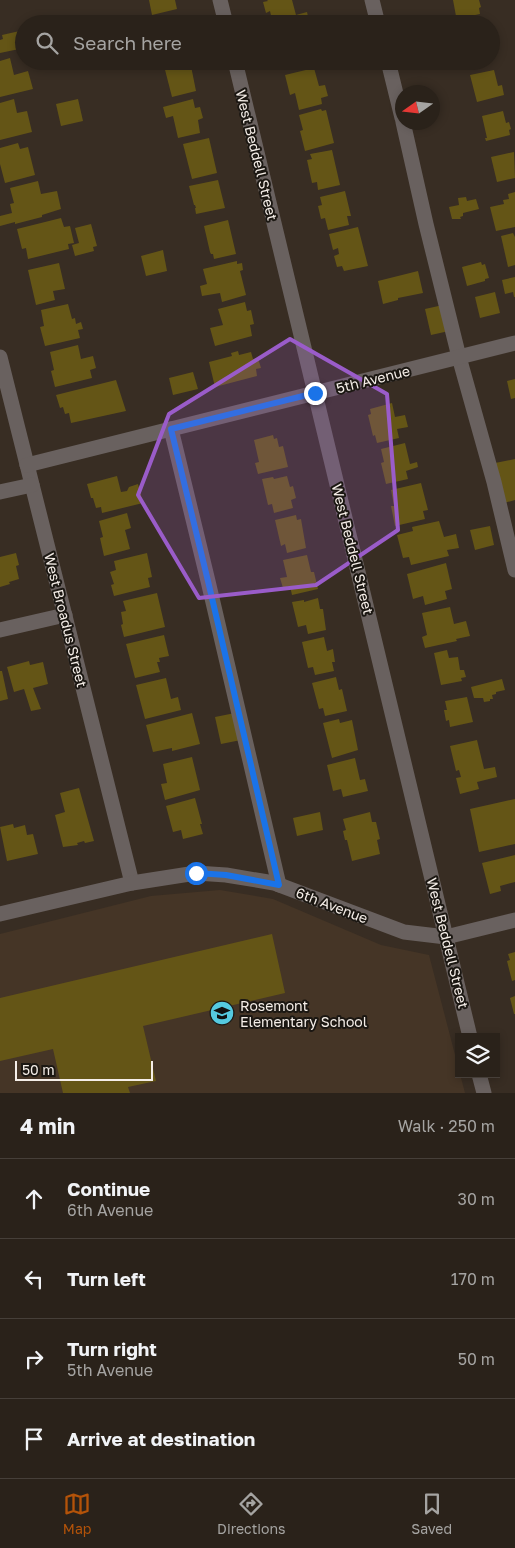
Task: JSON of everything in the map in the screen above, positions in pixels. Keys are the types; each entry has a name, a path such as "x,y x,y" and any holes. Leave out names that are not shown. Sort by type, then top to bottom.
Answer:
{"street":[{"path":"220,0 224,15"},
{"path":"372,0 376,15"},
{"name":"West Beddell Street","path":"237,70 469,1033"},
{"path":"390,70 395,89"},
{"path":"405,130 459,357 494,482 515,570"},
{"name":"5th Avenue","path":"27,465 515,343"},
{"name":"West Broadus Street","path":"0,358 132,882"},
{"path":"171,429 279,885"},
{"path":"0,492 32,485"},
{"path":"0,630 65,615"},
{"name":"6th Avenue","path":"0,914 132,882 196,873 226,875 279,885 404,932 446,937 515,920"},
{"path":"481,1078 484,1093"}],"highlighted area":[{"path":"290,339 387,394 398,530 316,585 199,598 138,495 169,414"}],"shaded area":[{"name":"Rosemont Elementary School","path":"220,890 273,899 381,945 429,955 455,1055 455,1078 461,1078 465,1093 0,1093 0,934 151,896"}],"building":[{"path":"149,0 175,0 177,9 152,15"},
{"path":"292,0 296,15 271,15 270,11 266,13 263,2"},
{"path":"453,0 479,0 480,14 456,15"},
{"path":"307,12 308,15 296,15"},
{"path":"15,32 15,50 0,53 2,35"},
{"path":"10,58 14,75 28,71 33,89 0,97 0,61"},
{"path":"165,70 192,70 196,91 172,97"},
{"path":"315,70 319,86 325,85 328,96 321,98 322,104 299,110 295,93 290,95 285,75"},
{"path":"494,70 498,86 502,85 504,95 477,102 470,75"},
{"path":"14,99 17,113 27,111 32,132 0,140 0,103"},
{"path":"78,99 83,121 61,126 56,104"},
{"path":"193,99 195,108 200,107 203,118 198,120 200,133 178,138 173,116 166,118 163,107"},
{"path":"321,109 322,111 326,110 334,143 305,151 300,131 303,130 299,115"},
{"path":"503,111 506,123 509,122 510,135 486,141 482,116"},
{"path":"209,138 217,173 192,179 183,144"},
{"path":"18,143 20,149 28,147 35,175 5,183 0,164 0,148"},
{"path":"332,150 340,185 318,190 317,182 312,183 307,160 312,159 310,154"},
{"path":"514,152 515,178 497,182 491,157"},
{"path":"218,180 225,208 196,214 189,186"},
{"path":"38,181 41,194 57,191 61,209 42,215 42,217 0,226 0,216 12,213 10,204 14,203 10,188"},
{"path":"345,191 351,216 347,216 349,225 328,230 325,218 321,219 318,206 322,205 320,197"},
{"path":"515,192 515,227 496,231 490,207 504,204 503,200 509,199 508,194"},
{"path":"466,197 467,201 476,199 479,209 463,213 463,216 460,217 461,219 452,219 449,207 459,205 458,198"},
{"path":"61,218 64,227 70,226 74,243 68,244 69,249 28,259 26,248 22,249 17,229"},
{"path":"228,220 236,254 214,259 213,254 210,252 204,226"},
{"path":"91,224 97,246 93,247 94,251 75,256 72,245 79,243 75,228"},
{"path":"358,227 368,266 344,271 342,266 337,267 334,256 339,254 338,248 333,250 329,234"},
{"path":"513,233 515,237 515,265 508,267 501,236"},
{"path":"163,250 167,271 146,276 141,256"},
{"path":"237,261 237,264 242,263 243,270 240,271 246,295 222,302 220,293 202,296 200,286 207,284 203,269"},
{"path":"481,262 482,265 485,264 489,278 467,286 462,267"},
{"path":"59,263 65,289 53,291 55,300 36,305 28,270"},
{"path":"418,271 423,293 398,298 398,300 383,304 378,281"},
{"path":"515,277 514,297 513,292 505,294 502,280"},
{"path":"495,292 500,313 480,318 475,297"},
{"path":"245,302 247,311 251,310 254,324 250,325 252,336 215,346 210,328 223,325 218,309"},
{"path":"68,304 72,319 75,318 76,324 81,322 83,329 78,330 80,338 45,346 40,327 44,326 41,310"},
{"path":"443,305 449,331 431,335 425,309"},
{"path":"78,345 81,359 93,356 96,368 90,370 92,378 55,387 51,371 54,370 50,352"},
{"path":"238,351 239,355 251,352 253,359 258,358 261,368 256,369 257,376 215,387 209,362 232,356 231,353"},
{"path":"193,372 198,389 173,395 169,378"},
{"path":"515,379 515,398 511,399 507,381"},
{"path":"116,380 126,411 71,423 69,413 65,414 63,407 60,408 56,395"},
{"path":"392,403 395,417 405,415 408,427 397,429 399,438 377,443 375,435 373,436 368,415 371,414 370,409"},
{"path":"273,435 274,439 277,438 279,447 283,446 288,467 258,474 255,463 259,462 254,440"},
{"path":"405,443 410,464 417,462 418,467 406,471 408,479 386,484 381,463 384,462 381,449"},
{"path":"515,459 515,500 504,503 495,463"},
{"path":"117,476 121,492 127,491 129,487 138,484 143,503 102,513 101,507 96,508 87,484"},
{"path":"287,476 290,487 293,486 296,498 291,500 293,508 274,513 272,504 268,505 262,479"},
{"path":"421,483 428,510 423,511 425,519 395,526 391,506 394,506 391,490"},
{"path":"127,513 131,528 125,530 130,549 104,556 100,538 103,537 99,521"},
{"path":"296,515 297,520 301,519 306,548 287,553 285,544 281,546 275,520"},
{"path":"439,521 444,537 456,534 459,548 447,550 449,556 411,565 409,557 403,558 397,535 413,531 412,527"},
{"path":"490,526 494,545 475,550 470,530"},
{"path":"16,553 19,565 16,566 19,579 0,587 0,557"},
{"path":"147,553 152,577 148,578 150,587 114,596 111,585 114,584 110,572 116,570 114,561"},
{"path":"307,555 318,589 292,595 290,586 283,588 280,578 287,577 283,560"},
{"path":"446,563 452,589 445,591 447,599 425,605 423,596 413,599 407,574"},
{"path":"157,593 165,627 124,637 121,625 123,624 121,612 126,611 123,601"},
{"path":"318,598 320,609 323,609 326,630 308,634 306,625 298,627 292,602 304,600 304,602"},
{"path":"450,607 454,624 466,621 470,636 425,648 422,637 427,635 422,613"},
{"path":"164,635 169,656 159,658 160,662 157,662 160,672 135,678 126,644"},
{"path":"324,637 327,651 333,649 335,662 332,662 334,671 315,675 313,667 308,668 302,642"},
{"path":"447,650 449,658 458,657 460,670 464,670 466,677 461,678 462,681 441,685 434,653"},
{"path":"29,661 30,665 43,662 48,684 33,688 41,709 31,711 24,689 14,692 7,667"},
{"path":"0,671 2,671 8,699 0,701"},
{"path":"336,677 339,690 342,689 347,711 325,716 323,708 319,709 312,683"},
{"path":"166,678 171,699 178,697 181,710 145,719 136,685"},
{"path":"502,679 505,690 492,695 493,699 484,702 483,698 474,698 471,687"},
{"path":"467,697 473,722 450,727 449,720 446,721 444,710 447,710 445,701"},
{"path":"192,713 200,744 172,751 172,748 153,752 146,725"},
{"path":"235,713 241,740 221,744 215,717"},
{"path":"339,719 340,723 352,720 358,750 332,758 323,723"},
{"path":"477,740 484,769 495,767 497,777 477,782 479,789 460,794 456,778 461,777 459,770 456,771 450,746"},
{"path":"192,757 200,790 165,800 161,784 167,783 163,764"},
{"path":"355,758 360,780 365,779 368,791 343,797 341,789 333,791 327,765"},
{"path":"79,788 94,841 85,843 84,841 77,843 78,845 63,847 55,815 65,812 60,793"},
{"path":"195,798 203,834 183,839 181,830 173,832 166,806"},
{"path":"515,799 515,844 479,852 470,809"},
{"path":"320,812 323,830 297,836 293,818"},
{"path":"370,812 372,822 376,822 380,839 377,840 380,854 352,861 343,831 346,830 343,819"},
{"path":"13,824 14,828 25,825 27,835 33,834 38,854 7,861 0,827"},
{"path":"515,855 515,882 500,886 501,891 490,894 482,863"},
{"path":"272,934 285,993 143,1026 156,1081 128,1087 130,1093 63,1093 53,1049 0,1061 0,998"},
{"path":"515,952 515,980 512,981 507,961 510,960 508,954"},
{"path":"515,996 515,1014 514,1014 510,998"}],"place":[{"name":"Rosemont Elementary School","path":"222,1013"}],"route":[{"path":"196,873 226,875 279,885 171,429 315,393"}]}
